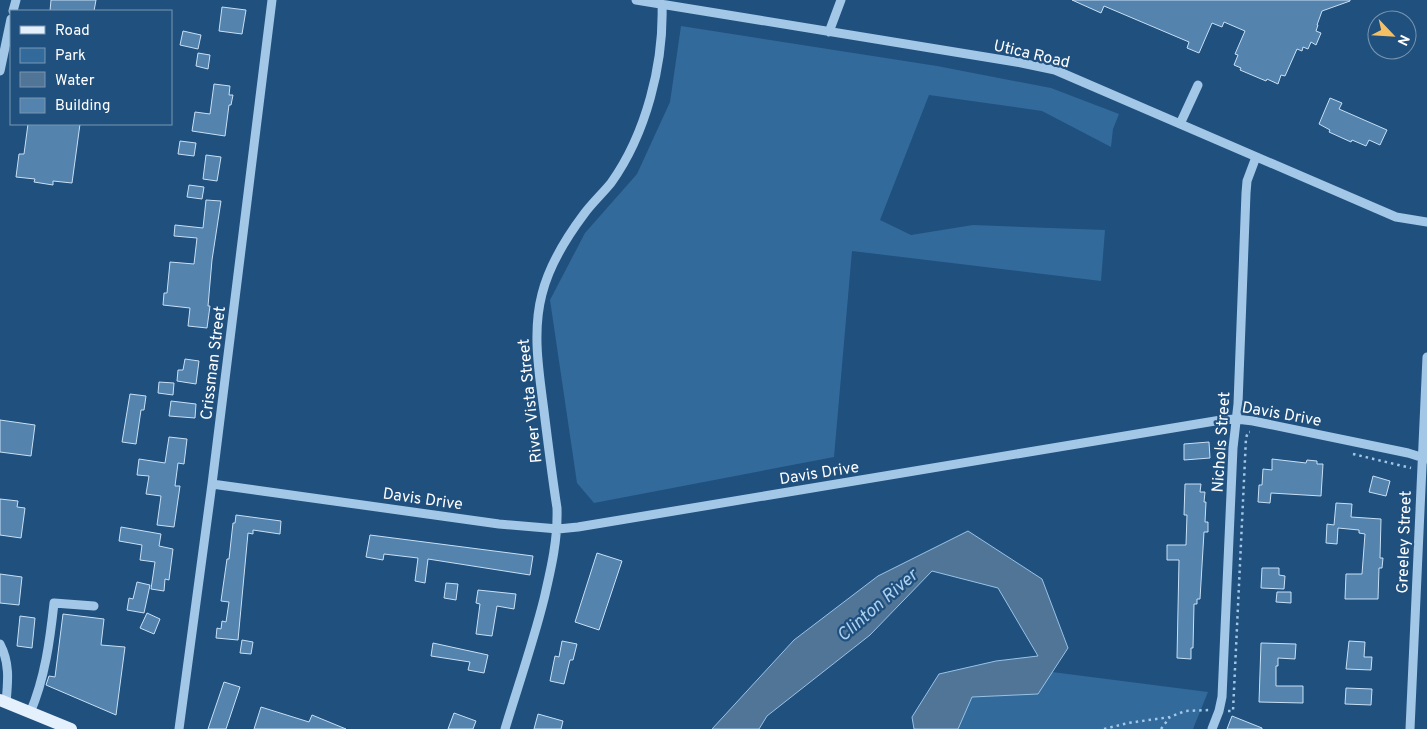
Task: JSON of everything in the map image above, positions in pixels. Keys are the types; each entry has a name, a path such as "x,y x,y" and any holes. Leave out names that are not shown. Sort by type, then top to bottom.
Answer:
{"main road":[{"path":"3,701 71,729"}],"street":[{"name":"Crissman Street","path":"179,729 212,484 272,0"},
{"name":"Utica Road","path":"636,0 1055,70 1396,217 1427,222"},
{"path":"829,32 841,0"},
{"name":"River Vista Street","path":"504,729 540,614 556,549 558,529 557,508 538,365 536,336 540,303 548,276 563,246 584,214 610,184 630,154 639,133 646,114 655,75 663,23 662,4"},
{"path":"0,71 10,24"},
{"path":"1180,124 1198,85"},
{"name":"Nichols Street","path":"1212,729 1222,697 1246,193 1247,181 1256,157"},
{"name":"Greeley Street","path":"1410,729 1425,458 1427,357"},
{"name":"Davis Drive","path":"212,484 499,524 558,529 1221,420 1253,421 1425,458"},
{"path":"30,712 38,694 43,673 54,603 94,606"},
{"path":"0,644 5,653 9,672 3,701"}],"path":[{"path":"1228,711 1234,711 1246,438 1248,432 1254,432"},
{"path":"1349,453 1413,469"},
{"path":"1104,729 1128,722 1170,718 1185,711 1210,710"},
{"path":"1161,729 1170,718"}],"green space":[{"path":"681,26 937,66 1051,88 1119,114 1113,129 1111,147 1042,111 929,95 880,220 911,235 973,225 1105,230 1101,281 852,251 834,457 594,503 577,483 550,300 585,233 637,174 670,102"},
{"path":"1052,672 1208,692 1193,729 958,729 972,697 1038,694"}],"water":[{"name":"Clinton River","path":"968,531 1042,579 1068,648 1038,694 972,697 958,729 914,729 912,717 939,674 996,661 1038,656 998,588 932,571 870,635 767,716 759,729 712,729 794,640 878,576"}],"building":[{"path":"51,0 96,0 94,10 50,10"},
{"path":"1072,0 1350,1 1322,11 1316,31 1321,33 1316,45 1311,42 1308,49 1303,47 1302,51 1297,49 1285,76 1281,75 1278,84 1240,70 1241,68 1234,65 1238,55 1235,54 1245,31 1224,22 1222,27 1212,23 1199,53 1187,48 1189,42 1104,6 1101,13"},
{"path":"222,7 246,10 242,34 219,31"},
{"path":"183,31 201,35 198,49 180,45"},
{"path":"198,53 210,55 208,69 196,66"},
{"path":"214,84 230,86 229,95 233,95 231,105 229,105 225,136 192,131 195,112 210,114"},
{"path":"1330,98 1342,103 1339,109 1387,130 1380,145 1369,140 1366,146 1352,140 1351,142 1329,132 1330,130 1319,124"},
{"path":"28,125 80,125 72,183 53,181 53,185 34,182 35,179 16,177 19,154 24,154"},
{"path":"180,141 196,143 194,156 178,154"},
{"path":"206,155 221,157 217,181 203,179"},
{"path":"189,185 204,187 202,199 187,197"},
{"path":"206,200 221,201 212,260 207,328 188,326 190,308 163,305 164,293 167,293 170,262 194,264 197,238 174,236 175,225 203,228"},
{"path":"185,359 199,361 196,384 177,381 178,370 183,370"},
{"path":"159,382 174,383 173,395 158,393"},
{"path":"130,394 146,396 144,410 141,410 136,444 122,442"},
{"path":"171,401 196,404 195,418 169,416"},
{"path":"0,420 35,425 31,456 0,452"},
{"path":"169,437 187,439 184,464 178,463 175,486 180,486 174,527 157,525 161,496 146,494 149,476 137,475 139,459 165,463"},
{"path":"1209,442 1210,458 1184,460 1184,444"},
{"path":"1272,459 1306,463 1307,460 1323,464 1321,496 1271,493 1270,503 1258,502 1259,485 1262,485 1263,469 1272,470"},
{"path":"1373,476 1390,481 1386,496 1369,492"},
{"path":"1185,484 1201,484 1200,492 1205,492 1205,522 1208,522 1208,532 1204,532 1200,599 1197,599 1197,604 1194,604 1191,659 1177,658 1179,560 1167,560 1167,545 1186,545 1187,515 1184,515"},
{"path":"0,499 18,501 17,507 25,508 21,538 0,535"},
{"path":"1336,503 1352,504 1351,517 1381,519 1380,558 1383,558 1382,568 1379,568 1378,599 1345,599 1346,574 1362,574 1365,534 1359,533 1359,530 1338,528 1337,544 1326,543 1327,524 1334,525"},
{"path":"236,515 281,521 280,534 253,530 253,534 248,533 238,640 216,638 217,628 221,629 222,621 226,622 229,602 221,601 227,559 229,559 233,523 235,523"},
{"path":"121,527 161,534 159,546 173,549 169,580 165,579 164,591 151,589 155,562 140,560 142,545 119,541"},
{"path":"370,535 533,556 530,575 428,559 425,583 415,581 418,558 384,554 383,560 366,557"},
{"path":"597,553 622,561 599,630 575,622"},
{"path":"1262,568 1279,568 1279,575 1285,576 1284,589 1261,588"},
{"path":"0,574 22,577 19,605 0,603"},
{"path":"137,582 150,585 144,613 127,610 129,598 133,599"},
{"path":"446,583 458,584 456,600 444,598"},
{"path":"478,590 516,594 514,609 497,606 492,636 476,634 480,604 476,603"},
{"path":"1277,592 1291,592 1291,603 1276,602"},
{"path":"147,613 160,619 154,634 140,628"},
{"path":"63,614 104,619 101,645 125,647 116,715 46,685 49,676 55,677"},
{"path":"20,616 35,618 32,648 17,646"},
{"path":"242,640 253,642 251,654 240,653"},
{"path":"562,641 577,644 573,660 570,660 564,684 550,681 555,656 559,657"},
{"path":"1349,641 1365,642 1364,657 1372,657 1371,670 1346,669"},
{"path":"433,643 488,655 484,673 468,670 470,662 431,656"},
{"path":"1261,643 1296,644 1295,659 1278,658 1276,686 1303,686 1303,703 1259,702"},
{"path":"224,682 240,687 226,729 208,729"},
{"path":"1346,688 1372,689 1371,705 1345,704"},
{"path":"261,707 309,722 312,715 346,729 254,729"},
{"path":"454,713 476,721 473,729 448,729"},
{"path":"538,714 563,721 561,729 534,729"},
{"path":"1232,716 1262,728 1262,729 1227,729"}]}
